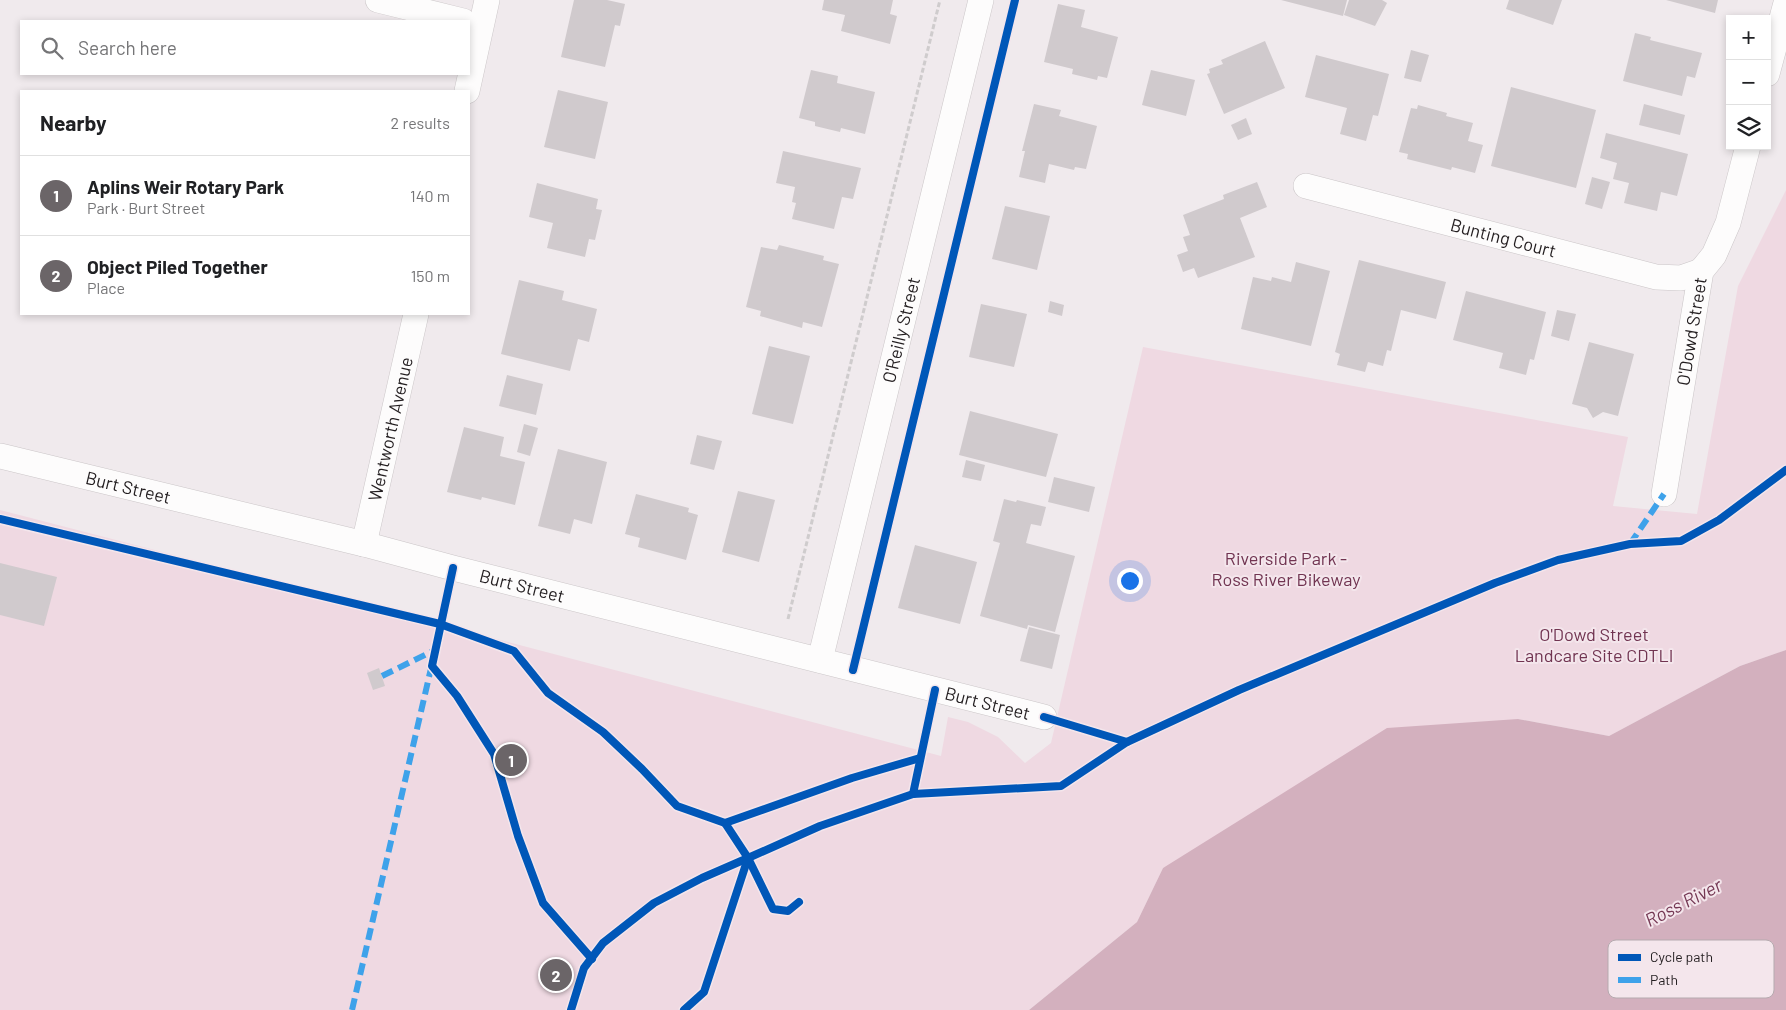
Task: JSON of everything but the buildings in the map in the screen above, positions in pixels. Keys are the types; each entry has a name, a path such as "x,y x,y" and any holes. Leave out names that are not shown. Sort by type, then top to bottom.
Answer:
{"street":[{"path":"378,0 459,20"},
{"path":"470,40 471,23 487,0"},
{"name":"O'Reilly Street","path":"820,660 981,0"},
{"path":"1771,60 1786,3"},
{"path":"467,90 468,75"},
{"name":"O'Dowd Street","path":"1664,494 1701,272 1714,255 1728,223 1747,150"},
{"name":"Bunting Court","path":"1306,186 1656,277 1681,278 1701,272"},
{"name":"Wentworth Avenue","path":"364,544 416,315"},
{"name":"Burt Street","path":"0,456 364,544 463,571 1044,717"}],"path":[{"path":"788,619 940,0"},
{"path":"0,519 440,624 514,651 548,693 603,732 677,806 725,823 748,858 773,909 788,911 799,902"},
{"path":"725,823 921,754"},
{"path":"918,767 921,754"},
{"path":"742,864 748,858 757,854"},
{"path":"571,1010 584,968 598,951"},
{"path":"586,952 592,960"}],"green space":[{"path":"1786,190 1786,650 1740,666 1609,736 1518,719 1163,868 1137,922 1029,1010 0,1010 0,510 941,756 948,717 968,722 998,737 1025,763 1051,743 1143,347 1628,437 1613,506 1697,514 1738,286"}],"water":[{"name":"Ross River","path":"1786,650 1786,1010 1029,1010 1137,922 1163,868 1387,728 1518,719 1609,736 1740,666"}],"marked path":[{"path":"1630,544 1664,494"},
{"path":"382,676 435,650"},
{"path":"352,1010 432,664"}],"cycle path":[{"path":"853,670 1015,0"},
{"path":"684,1010 704,992 748,858 820,826 913,794 1061,786 1127,742 1239,690 1495,583 1558,560 1630,544 1681,541 1719,520 1786,470"},
{"path":"0,519 440,624 514,651 548,693 603,732 677,806 725,823"},
{"path":"453,568 432,666 457,696 494,754 518,836 543,903 592,959"},
{"path":"913,794 935,690"},
{"path":"1044,717 1127,742"},
{"path":"799,902 788,911 773,909 748,858 725,823 852,778 920,758"},
{"path":"571,1010 584,968 603,943 654,903 702,878 748,858"}],"place":[{"name":"Aplins Weir Rotary Park","path":"511,760"},
{"name":"Object Piled Together","path":"556,975"}],"park label":[{"name":"Riverside Park - Ross River Bikeway","path":"1286,568"},
{"name":"O'Dowd Street Landcare Site CDTLI","path":"1594,644"}]}
